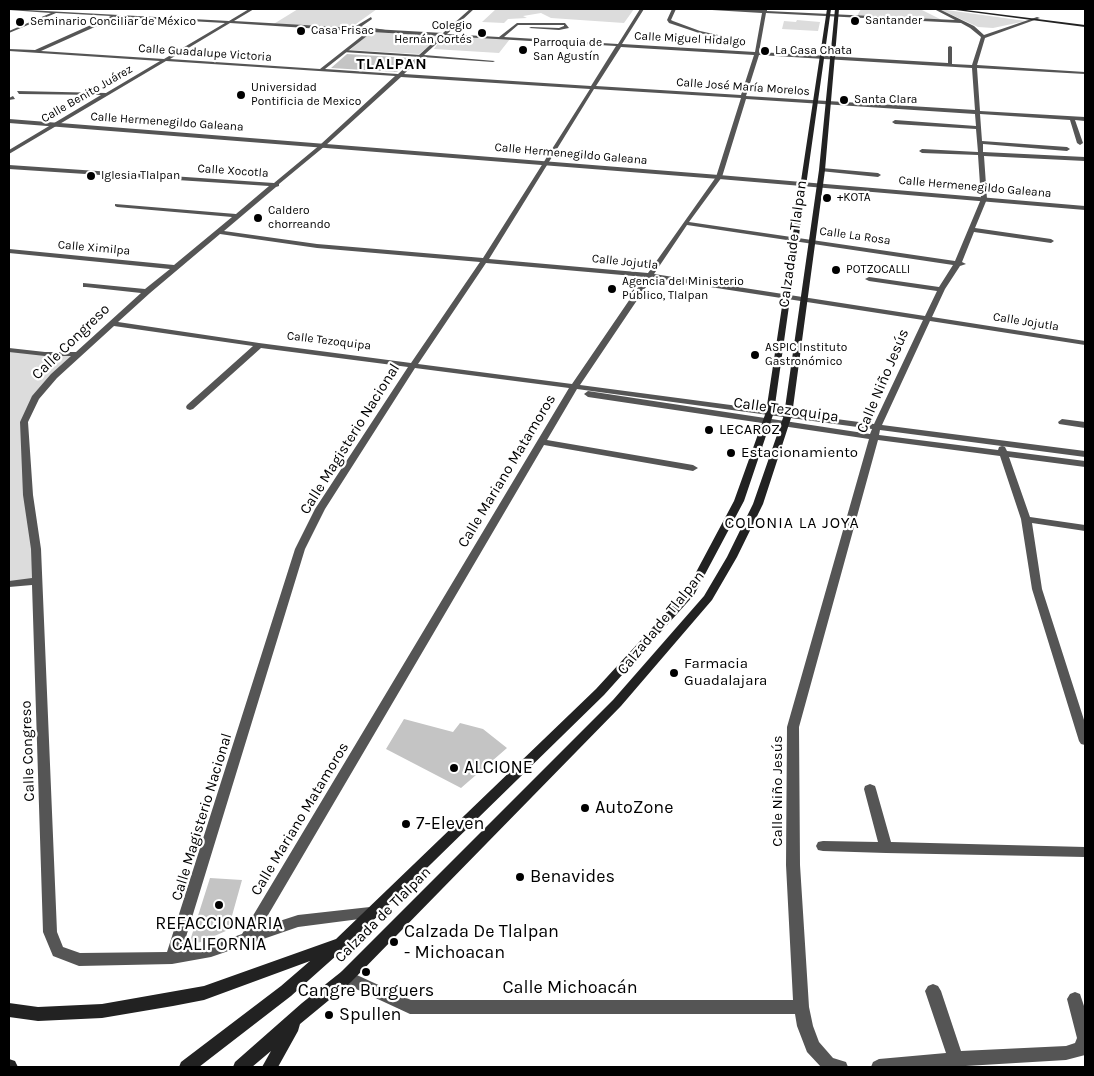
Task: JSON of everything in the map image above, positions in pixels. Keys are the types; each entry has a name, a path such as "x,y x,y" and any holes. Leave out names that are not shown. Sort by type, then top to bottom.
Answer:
{"main road":[{"path":"950,9 1085,25"},
{"path":"966,9 1036,19"},
{"name":"Calzada de Tlalpan","path":"187,1067 286,991 341,943 600,692 690,593 739,501 768,416 815,102 827,57 833,12"},
{"name":"Calzada de Tlalpan","path":"298,1019 307,1008 346,977 618,703 708,598 732,557 758,504 787,419 822,170 827,103 827,57"},
{"path":"9,1010 38,1014 102,1011 173,999 204,992 341,943"},
{"path":"241,1067 298,1019"},
{"path":"270,1067 298,1019"}],"street":[{"path":"9,9 391,32"},
{"path":"9,32 62,9"},
{"name":"Calle Benito Juárez","path":"9,152 252,9"},
{"name":"Calle Congreso","path":"172,958 79,960 58,950 50,932 36,549 28,495 24,422 35,398 77,354 176,267 323,145 472,9"},
{"name":"Calle Magisterio Nacional","path":"172,958 300,550 320,509 413,365 485,260 642,9"},
{"path":"674,9 669,20 670,22 698,32 716,35"},
{"path":"712,9 833,12 962,22"},
{"path":"936,9 972,27 983,37 1036,19"},
{"name":"Calle Mariano Matamoros","path":"246,940 574,387 649,275 719,177 758,53 766,10"},
{"path":"35,52 116,15"},
{"path":"371,18 358,27 391,32"},
{"path":"521,39 535,24"},
{"path":"500,38 514,25 565,24 567,27 558,29 531,28"},
{"path":"972,27 1000,30"},
{"path":"321,70 372,30"},
{"name":"Calle Miguel Hidalgo","path":"391,32 974,66 1085,75"},
{"name":"Calle Niño Jesús","path":"840,1067 829,1065 813,1048 801,1007 793,865 793,727 878,426 941,289 961,263 984,199 974,66 983,37"},
{"path":"950,47 950,65"},
{"name":"Calle Guadalupe Victoria","path":"9,50 399,75"},
{"path":"345,51 493,61"},
{"name":"Calle José María Morelos","path":"399,75 1085,119"},
{"path":"19,92 106,94"},
{"path":"1072,118 1080,143"},
{"name":"Calle Hermenegildo Galeana","path":"9,121 1085,208"},
{"path":"895,122 978,128"},
{"path":"979,142 1067,149"},
{"path":"922,151 1085,159"},
{"name":"Calle Xocotla","path":"9,167 277,185"},
{"path":"822,170 878,175"},
{"path":"117,205 238,216"},
{"name":"Calle La Rosa","path":"685,223 961,263"},
{"path":"972,230 1051,241"},
{"name":"Calle Jojutla","path":"219,232 317,246 649,275 1085,343"},
{"name":"Calle Ximilpa","path":"9,251 176,267"},
{"path":"868,279 941,289"},
{"path":"86,285 148,291"},
{"name":"Calle Tezoquipa","path":"112,323 259,345 574,387 584,394 596,397 768,416 875,437 1085,464"},
{"path":"190,407 259,345"},
{"path":"9,350 45,354 77,354"},
{"name":"Calle Tezoquipa","path":"787,419 878,426 1085,454"},
{"path":"1062,422 1085,426"},
{"path":"542,442 693,468"},
{"path":"997,442 1004,453 1026,520 1037,590 1085,741"},
{"path":"1026,520 1085,528"},
{"path":"9,584 36,581"},
{"path":"870,788 886,848"},
{"path":"823,846 1085,852"},
{"path":"172,958 211,951 298,921 370,914"},
{"name":"Calle Michoacán","path":"346,977 410,1007 801,1007"},
{"path":"933,991 956,1060"},
{"path":"879,1067 1066,1053 1081,1049 1085,1038 1075,999"}],"shaded area":[{"path":"298,9 377,9 349,29 272,25"},
{"path":"496,9 634,9 624,23 551,18 541,13 523,16 527,18 508,19 504,23 482,22"},
{"path":"861,9 920,9 942,20 857,16"},
{"path":"939,9 1026,21 993,28 978,27"},
{"path":"797,20 820,22 818,31 782,29 784,21 796,22"},
{"path":"372,31 443,35 419,54 350,50"},
{"path":"444,35 510,39 499,53 434,49"},
{"path":"9,351 75,356 52,377 23,423 35,579 9,582"}],"building":[{"path":"347,54 411,58 397,72 331,68"},
{"name":"ALCIONE","path":"404,719 453,732 460,723 483,729 507,748 461,788 386,749"},
{"name":"REFACCIONARIA CALIFORNIA","path":"210,878 242,880 228,930 201,942 189,944"}],"place":[{"name":"Santander","path":"855,21"},
{"name":"Seminario Conciliar de México","path":"20,22"},
{"name":"Casa Frisac","path":"301,31"},
{"name":"Colegio Hernán Cortés","path":"482,33"},
{"name":"Parroquia de San Agustín","path":"523,50"},
{"name":"La Casa Chata","path":"765,51"},
{"name":"Universidad Pontificia de Mexico","path":"241,95"},
{"name":"Santa Clara","path":"844,100"},
{"name":"Iglesia Tlalpan","path":"91,176"},
{"name":"+KOTA","path":"827,198"},
{"name":"Caldero chorreando","path":"258,218"},
{"name":"POTZOCALLI","path":"836,270"},
{"name":"Agencia del Ministerio Público, Tlalpan","path":"612,289"},
{"name":"ASPIC Instituto Gastronómico","path":"755,355"},
{"name":"LECAROZ","path":"709,430"},
{"name":"Estacionamiento","path":"731,453"},
{"name":"Farmacia Guadalajara","path":"674,673"},
{"name":"ALCIONE","path":"454,768"},
{"name":"AutoZone","path":"585,808"},
{"name":"7-Eleven","path":"406,824"},
{"name":"Benavides","path":"520,877"},
{"name":"REFACCIONARIA CALIFORNIA","path":"219,905"},
{"name":"Calzada De Tlalpan - Michoacan","path":"394,942"},
{"name":"Cangre Burguers","path":"366,972"},
{"name":"Spullen","path":"329,1015"}],"district":[{"name":"TLALPAN","path":"392,64"},
{"name":"COLONIA LA JOYA","path":"792,523"}]}
